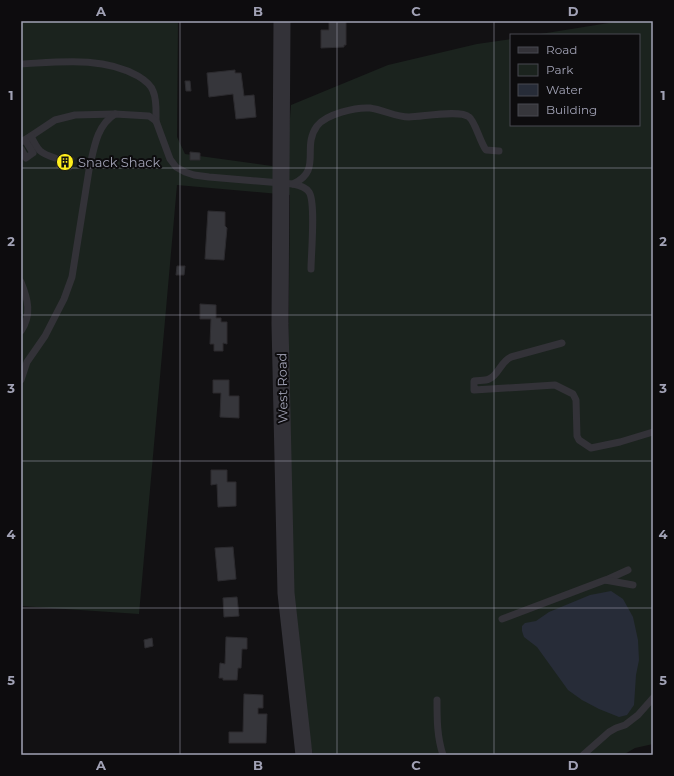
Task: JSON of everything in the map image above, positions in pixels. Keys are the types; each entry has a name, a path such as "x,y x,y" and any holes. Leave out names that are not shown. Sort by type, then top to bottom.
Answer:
{"street":[{"name":"West Road","path":"282,21 287,183 280,324 286,593 304,755"}],"lane":[{"path":"21,64 82,62 104,64 134,74 144,80 153,90 156,101 156,121 170,159 176,166 185,172 209,177 287,183 306,188 310,192 311,199 311,269"},
{"path":"287,183 303,178 308,173 310,166 311,144 317,126 324,119 346,111 370,108 399,116 411,117 421,115 462,114 469,117 474,123 482,145 486,150 499,152"},
{"path":"148,116 156,111"},
{"path":"26,140 55,120 75,115 115,114 148,116 156,121"},
{"path":"21,380 27,362 45,336 69,288 93,154 102,126 115,114"},
{"path":"21,149 26,158 33,153 26,140"},
{"path":"26,140 36,146 42,153 56,158"},
{"path":"21,282 27,299 28,311 26,324 21,331"},
{"path":"562,344 505,360 494,375 489,379 474,381 474,390 556,385 573,394 576,400 579,440 591,448 608,445 653,432"},
{"path":"502,619 628,570"},
{"path":"605,580 633,584"},
{"path":"583,755 609,732 625,725 638,715 653,698"},
{"path":"437,700 439,743 443,755"}],"green space":[{"path":"21,21 178,21 177,137 185,154 286,168 291,105 388,65 477,44 510,39 510,126 640,126 640,34 540,34 621,21 653,21 653,744 635,748 623,755 313,755 302,701 289,571 288,387 290,195 177,185 139,614 21,606"}],"water":[{"path":"611,591 623,599 633,617 638,640 639,660 636,675 634,705 627,715 619,717 582,700 568,690 537,647 524,637 522,631 522,626 525,623 536,621 549,612 590,595"}],"building":[{"path":"329,21 346,21 346,45 344,45 344,47 321,48 321,30 329,30"},
{"path":"235,70 235,73 241,73 244,96 254,95 256,117 236,119 233,94 209,97 207,73"},
{"path":"185,81 190,81 191,91 186,91"},
{"path":"190,152 200,153 200,160 190,160"},
{"name":"Snack Shack","path":"59,155 74,158 71,170 56,167"},
{"path":"208,211 225,212 225,226 227,228 224,260 205,259"},
{"path":"177,266 185,266 184,275 176,275"},
{"path":"200,304 216,305 216,318 221,318 221,322 227,322 227,344 223,343 223,351 214,351 214,344 210,344 211,319 200,319"},
{"path":"213,380 229,380 229,396 239,396 239,418 220,417 221,393 213,393"},
{"path":"211,470 227,470 227,482 236,482 236,506 218,507 217,484 211,485"},
{"path":"233,547 236,579 218,581 215,548"},
{"path":"237,597 239,616 224,617 223,598"},
{"path":"226,637 247,638 247,649 242,649 241,668 238,668 237,680 223,680 223,678 219,678 220,663 225,664"},
{"path":"152,638 153,646 145,648 144,640"},
{"path":"244,694 263,695 263,708 258,708 258,714 267,714 266,743 229,743 229,732 243,732"}],"place":[{"name":"Snack Shack","path":"65,162"}]}
